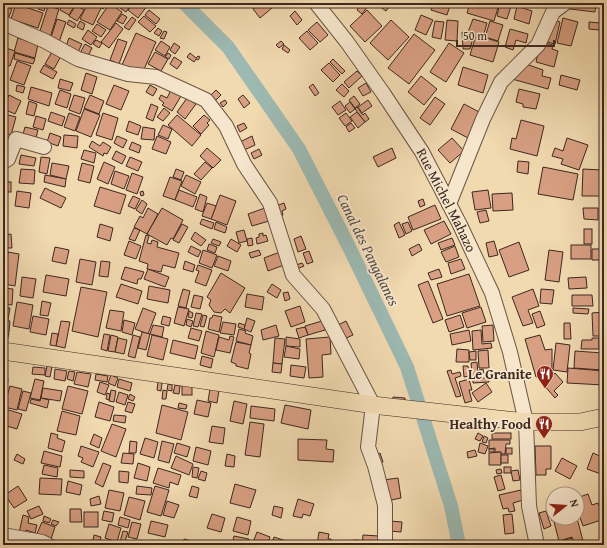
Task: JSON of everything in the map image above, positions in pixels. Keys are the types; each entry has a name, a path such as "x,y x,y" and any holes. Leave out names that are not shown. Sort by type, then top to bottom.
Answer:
{"main road":[{"path":"3,351 377,406 464,414 526,422 580,422 604,417"}],"street":[{"name":"Rue Michel Mahazo","path":"316,3 356,55 422,152 492,293 510,352 526,422 529,506 537,545"},
{"path":"449,204 483,119 501,82 538,45 553,12 565,3"},
{"path":"3,23 45,41 78,59 128,74 156,77 206,100 226,126 244,164 270,203 292,275 323,309 377,406 368,447 375,466 385,504 385,545"},
{"path":"3,162 8,159 16,139 44,147"},
{"path":"3,535 42,542 48,545"}],"building":[{"path":"27,3 39,3 38,6"},
{"path":"40,3 46,4 44,11 38,9"},
{"path":"57,3 76,3 69,15 60,10 62,6"},
{"path":"78,3 87,3 84,8"},
{"path":"88,3 101,8 93,25 80,19"},
{"path":"101,3 108,3 103,9 99,6"},
{"path":"110,3 120,3 116,8 122,12 110,30 97,22"},
{"path":"124,3 132,3 126,12 120,8"},
{"path":"134,3 143,3 147,6 138,18 128,10"},
{"path":"261,3 268,3 272,8 260,18 253,9"},
{"path":"362,3 370,3 362,14 357,10"},
{"path":"375,3 392,3 386,11"},
{"path":"434,3 444,3 450,5 447,15 431,10"},
{"path":"470,3 499,4 494,21 467,13"},
{"path":"500,3 512,3 507,19 497,16"},
{"path":"538,3 556,3 556,6"},
{"path":"570,3 596,3 595,12 570,9"},
{"path":"16,4 43,13 38,28 11,19"},
{"path":"3,5 12,9 8,19 3,17"},
{"path":"76,5 84,10 77,21 69,16"},
{"path":"48,6 59,9 50,38 39,34"},
{"path":"517,6 532,11 529,24 514,19"},
{"path":"149,10 160,19 156,24 145,15"},
{"path":"367,10 382,26 365,42 350,26"},
{"path":"295,11 302,20 297,25 290,16"},
{"path":"122,14 127,17 123,24 117,21"},
{"path":"421,15 433,20 426,35 415,30"},
{"path":"144,16 156,26 150,32 138,22"},
{"path":"132,17 136,20 129,30 124,27"},
{"path":"563,18 578,22 571,46 557,43"},
{"path":"57,19 66,22 59,42 50,40"},
{"path":"473,19 487,23 483,37 468,32"},
{"path":"69,20 76,24 74,28 67,24"},
{"path":"391,20 409,37 388,60 370,43"},
{"path":"447,20 458,21 457,41 445,40"},
{"path":"553,20 560,22 555,44 547,42"},
{"path":"80,21 85,24 83,30 77,27"},
{"path":"435,21 444,22 441,39 432,37"},
{"path":"490,21 503,25 498,41 485,37"},
{"path":"317,22 328,35 320,42 308,30"},
{"path":"589,22 600,23 599,30 589,29"},
{"path":"116,23 123,29 109,48 101,42"},
{"path":"97,24 106,30 101,37 92,31"},
{"path":"158,28 162,31 159,36 154,33"},
{"path":"510,29 528,34 526,43 516,40 513,50 505,47"},
{"path":"88,30 97,37 91,45 82,39"},
{"path":"164,31 167,32 164,39 160,38"},
{"path":"307,31 318,43 310,50 299,38"},
{"path":"462,32 474,34 470,49 463,49"},
{"path":"136,33 156,42 142,74 122,65"},
{"path":"414,34 435,50 409,84 388,68"},
{"path":"476,35 499,42 493,62 470,55"},
{"path":"18,38 38,44 35,58 14,52"},
{"path":"69,38 82,44 76,56 65,49"},
{"path":"118,39 127,42 119,64 110,60"},
{"path":"96,40 102,43 99,48 93,44"},
{"path":"161,41 170,47 165,56 155,50"},
{"path":"281,41 284,44 279,48 276,45"},
{"path":"174,43 180,47 175,54 170,50"},
{"path":"449,43 464,53 446,82 430,72"},
{"path":"545,43 553,45 552,49 558,51 554,67 536,62 540,45"},
{"path":"85,44 92,48 87,58 80,53"},
{"path":"284,45 290,50 288,53 282,49"},
{"path":"6,48 15,51 10,66 3,64"},
{"path":"53,50 62,54 54,69 45,64"},
{"path":"155,52 168,59 161,71 148,64"},
{"path":"15,53 35,59 33,64 14,59"},
{"path":"168,53 171,55 169,59 165,57"},
{"path":"190,53 196,58 198,56 200,57 194,62 187,57"},
{"path":"174,57 182,62 177,69 170,64"},
{"path":"333,59 345,71 342,74 330,62"},
{"path":"17,61 31,66 24,85 10,80"},
{"path":"329,63 340,75 333,82 321,70"},
{"path":"526,64 543,70 542,76 551,78 548,89 512,79"},
{"path":"44,65 57,72 53,79 40,72"},
{"path":"463,67 488,75 483,93 458,85"},
{"path":"604,67 604,78 601,76"},
{"path":"357,71 362,76 349,88 344,82"},
{"path":"86,73 97,77 92,94 81,90"},
{"path":"561,75 580,80 577,90 559,85"},
{"path":"421,76 437,89 424,105 408,92"},
{"path":"60,79 73,83 70,91 58,88"},
{"path":"366,83 371,92 363,96 358,88"},
{"path":"313,84 319,93 315,96 309,87"},
{"path":"342,84 349,91 344,97 336,90"},
{"path":"17,85 25,87 23,93 16,91"},
{"path":"114,85 129,91 121,110 106,104"},
{"path":"150,85 157,89 153,96 146,92"},
{"path":"31,87 52,93 49,106 28,99"},
{"path":"519,89 540,94 536,109 523,107 523,104 516,102"},
{"path":"60,90 71,94 67,108 55,104"},
{"path":"171,90 181,96 172,111 162,105 164,103 159,99 161,95 167,98"},
{"path":"216,90 221,95 215,101 210,96"},
{"path":"9,95 21,101 15,114 3,109"},
{"path":"74,95 85,98 80,114 69,110"},
{"path":"90,95 104,101 99,114 84,108"},
{"path":"243,95 250,103 244,108 238,99"},
{"path":"354,96 360,104 355,108 349,100"},
{"path":"435,97 445,104 430,125 420,118"},
{"path":"187,98 196,104 185,119 177,112"},
{"path":"225,100 227,103 223,107 220,103"},
{"path":"368,100 372,106 362,113 358,107"},
{"path":"29,101 37,104 34,116 26,114"},
{"path":"340,101 346,110 338,115 332,107"},
{"path":"350,102 355,109 350,113 345,106"},
{"path":"151,104 158,107 153,121 146,118"},
{"path":"464,104 481,113 468,138 451,129"},
{"path":"357,107 363,115 365,113 369,119 365,122 355,109"},
{"path":"164,108 170,113 163,121 157,117"},
{"path":"84,109 100,115 91,137 76,131"},
{"path":"51,112 65,117 62,126 48,121"},
{"path":"357,112 365,122 358,128 350,117"},
{"path":"69,113 80,117 75,131 64,127"},
{"path":"103,113 118,118 112,140 96,135"},
{"path":"346,113 352,121 345,126 339,118"},
{"path":"4,114 16,117 11,135 3,132"},
{"path":"177,115 201,135 192,146 168,125"},
{"path":"204,115 210,120 207,123 209,125 201,134 193,126"},
{"path":"36,116 46,119 43,130 33,127"},
{"path":"521,120 544,126 537,156 510,149 512,138 516,139"},
{"path":"129,121 141,126 138,135 126,131"},
{"path":"244,123 247,128 240,132 237,126"},
{"path":"351,123 355,128 349,132 346,127"},
{"path":"163,125 172,129 168,139 158,135"},
{"path":"25,127 38,130 36,138 23,134"},
{"path":"143,127 155,129 154,140 141,139"},
{"path":"50,133 61,137 58,146 47,142"},
{"path":"64,135 78,136 77,148 63,146"},
{"path":"117,136 127,140 123,148 114,143"},
{"path":"157,136 171,142 166,154 152,149"},
{"path":"252,136 255,145 240,152 236,144"},
{"path":"452,138 464,151 450,163 438,150"},
{"path":"567,138 588,145 579,170 561,164 563,159 552,156 555,148 563,151"},
{"path":"92,141 100,146 103,142 111,147 107,154 104,153 103,156 89,147"},
{"path":"132,142 141,146 139,153 129,149"},
{"path":"207,148 221,160 213,168 200,156"},
{"path":"392,148 396,158 378,167 373,157"},
{"path":"259,149 262,155 254,159 251,153"},
{"path":"84,150 96,153 94,163 81,159"},
{"path":"116,151 126,156 122,164 112,159"},
{"path":"21,155 36,158 34,166 19,164"},
{"path":"41,157 50,158 47,174 39,172"},
{"path":"130,157 142,162 138,171 126,166"},
{"path":"518,161 529,162 528,174 517,172"},
{"path":"104,162 115,167 108,184 97,179"},
{"path":"205,162 212,168 201,180 194,174"},
{"path":"52,163 69,166 66,179 50,175"},
{"path":"82,163 94,166 90,183 78,180"},
{"path":"543,167 578,174 573,200 538,194"},
{"path":"21,169 35,170 34,184 19,183"},
{"path":"176,169 184,172 181,180 173,177"},
{"path":"583,169 602,170 601,196 582,196"},
{"path":"115,171 129,176 124,189 111,184"},
{"path":"132,173 143,177 137,194 126,190"},
{"path":"45,175 66,179 65,187 44,182"},
{"path":"186,175 201,182 195,194 181,186"},
{"path":"170,177 182,181 175,200 163,196"},
{"path":"603,179 604,218 602,218"},
{"path":"3,182 11,182 11,192 3,192"},
{"path":"100,187 126,195 120,214 94,206"},
{"path":"45,188 66,198 61,208 40,198"},
{"path":"179,190 197,197 193,207 175,200"},
{"path":"488,190 491,208 475,210 472,192"},
{"path":"17,191 31,193 29,208 15,206"},
{"path":"143,191 144,195 141,196 140,192"},
{"path":"512,193 513,210 493,211 492,194"},
{"path":"200,194 207,197 203,212 195,209"},
{"path":"3,195 7,214 3,215"},
{"path":"220,195 236,201 227,225 211,219"},
{"path":"133,196 140,199 135,209 128,206"},
{"path":"423,199 425,205 420,207 418,201"},
{"path":"142,200 147,204 142,214 136,210"},
{"path":"207,203 216,206 211,219 202,216"},
{"path":"284,203 286,209 282,211 283,215 277,217 273,207"},
{"path":"435,205 441,219 413,230 408,217"},
{"path":"148,208 158,214 147,234 134,227 140,216 143,218"},
{"path":"162,208 183,220 173,239 171,238 167,245 147,234"},
{"path":"265,208 269,221 252,226 248,214"},
{"path":"583,208 598,208 598,220 584,219"},
{"path":"486,210 489,221 480,223 477,212"},
{"path":"4,219 4,236 3,236"},
{"path":"202,219 214,223 212,229 200,224"},
{"path":"444,221 451,234 431,244 424,230"},
{"path":"216,222 227,227 225,233 214,229"},
{"path":"399,222 405,235 399,238 394,225"},
{"path":"408,222 412,231 406,234 402,224"},
{"path":"100,224 113,228 110,241 97,237"},
{"path":"182,224 188,227 179,243 173,240"},
{"path":"134,228 140,230 135,241 129,239"},
{"path":"600,228 604,228 604,260 592,260 592,249 600,249"},
{"path":"584,229 592,229 592,244 584,244"},
{"path":"244,230 247,241 239,243 236,232"},
{"path":"195,232 206,240 201,246 191,239"},
{"path":"263,233 263,236 266,235 268,241 257,244 256,238 259,237 259,234"},
{"path":"11,234 12,248 7,248 5,235"},
{"path":"146,235 149,236 147,243 151,244 152,240 158,242 157,247 179,253 175,268 163,265 161,272 147,269 148,264 139,261"},
{"path":"301,236 306,249 298,252 294,239"},
{"path":"252,238 253,245 248,246 247,239"},
{"path":"452,238 455,245 441,250 438,243"},
{"path":"213,239 221,242 219,246 211,243"},
{"path":"231,239 241,245 237,252 227,246"},
{"path":"129,241 141,246 136,259 124,255"},
{"path":"494,241 498,255 489,257 486,243"},
{"path":"519,242 529,270 509,277 499,250"},
{"path":"209,244 217,247 215,253 207,250"},
{"path":"419,244 422,250 412,256 409,249"},
{"path":"571,245 591,245 591,259 571,259"},
{"path":"191,246 201,251 198,257 188,252"},
{"path":"455,246 459,257 446,262 441,252"},
{"path":"55,247 69,250 66,264 52,261"},
{"path":"203,250 217,255 212,268 199,263"},
{"path":"259,250 261,255 251,258 249,253"},
{"path":"549,250 563,252 559,282 545,280"},
{"path":"309,251 313,262 307,264 303,253"},
{"path":"8,252 19,254 15,286 4,284"},
{"path":"280,252 284,265 268,271 264,258"},
{"path":"218,256 231,261 228,271 214,266"},
{"path":"80,259 96,262 92,285 76,282"},
{"path":"461,259 465,269 451,274 448,263"},
{"path":"101,261 110,262 108,277 99,276"},
{"path":"185,261 195,265 193,272 183,269"},
{"path":"302,263 304,266 297,269 296,265"},
{"path":"198,265 212,270 206,286 195,282 199,271 196,270"},
{"path":"125,267 144,272 141,279 138,279 137,284 121,279"},
{"path":"148,269 169,277 165,287 144,279"},
{"path":"439,269 442,277 431,280 428,273"},
{"path":"601,271 604,271 604,281 601,281"},
{"path":"221,273 245,288 230,313 225,309 221,313 214,312 209,305 211,300 207,297"},
{"path":"469,274 480,306 447,316 437,284"},
{"path":"46,275 69,279 66,296 43,292"},
{"path":"22,277 36,279 33,298 20,296"},
{"path":"586,277 587,288 569,289 568,278"},
{"path":"428,281 443,319 433,323 418,285"},
{"path":"600,283 604,283 604,292 600,292"},
{"path":"121,284 142,291 138,304 116,297"},
{"path":"272,284 281,290 277,298 267,292"},
{"path":"149,286 170,290 168,303 147,299"},
{"path":"81,287 107,292 98,337 72,331"},
{"path":"3,288 13,289 12,305 3,304"},
{"path":"183,289 190,291 186,308 178,306"},
{"path":"533,289 539,306 528,310 533,323 523,326 512,297"},
{"path":"541,289 554,290 552,304 540,303"},
{"path":"288,292 290,299 285,301 283,293"},
{"path":"247,294 264,297 262,310 245,307"},
{"path":"194,295 203,297 200,309 191,307"},
{"path":"572,295 592,295 593,306 572,306"},
{"path":"42,301 51,303 48,316 40,315"},
{"path":"17,302 33,305 29,329 13,326"},
{"path":"300,306 305,322 291,327 285,311"},
{"path":"3,307 10,308 8,320 3,319"},
{"path":"178,307 189,309 184,326 174,323"},
{"path":"481,307 486,322 467,328 462,313"},
{"path":"143,308 156,313 148,334 135,329"},
{"path":"573,308 589,309 588,314 573,313"},
{"path":"110,310 124,312 121,331 106,328"},
{"path":"189,311 193,313 192,318 188,317"},
{"path":"540,311 545,325 537,328 532,314"},
{"path":"604,312 604,336 593,336 592,313"},
{"path":"196,313 202,314 198,327 193,326"},
{"path":"203,315 207,316 204,327 200,326"},
{"path":"213,315 222,317 219,332 208,329 210,318 212,318"},
{"path":"460,315 464,327 449,332 445,320"},
{"path":"33,316 49,319 46,335 30,332"},
{"path":"163,316 171,318 169,326 161,324"},
{"path":"247,318 255,321 251,332 244,329"},
{"path":"187,319 193,321 191,327 186,325"},
{"path":"3,320 10,321 9,332 3,331"},
{"path":"124,320 135,323 132,335 122,332"},
{"path":"61,321 70,322 65,348 56,346"},
{"path":"322,321 325,330 308,335 305,326"},
{"path":"346,321 353,335 344,339 338,325"},
{"path":"223,322 236,324 234,335 220,333"},
{"path":"239,323 245,325 244,329 238,327"},
{"path":"564,323 570,323 571,339 564,339"},
{"path":"153,325 164,327 162,337 150,334"},
{"path":"276,325 279,336 263,340 261,330"},
{"path":"493,325 494,341 483,342 482,326"},
{"path":"305,327 308,335 299,338 296,329"},
{"path":"191,328 202,331 199,341 188,338"},
{"path":"239,329 246,331 245,333 253,336 251,345 236,341"},
{"path":"469,330 471,341 452,345 450,334"},
{"path":"481,330 482,344 491,343 492,348 473,350 472,331"},
{"path":"3,331 9,333 7,342 3,342"},
{"path":"206,331 219,335 214,357 201,353"},
{"path":"142,332 150,334 146,350 138,348"},
{"path":"52,333 58,334 56,346 50,345"},
{"path":"104,334 110,335 107,351 101,349"},
{"path":"111,335 118,337 115,352 108,351"},
{"path":"133,335 140,337 135,358 128,356"},
{"path":"152,335 168,339 163,360 147,356"},
{"path":"540,335 545,350 552,349 552,373 536,377 525,339"},
{"path":"230,336 234,337 230,353 216,350 219,337 229,340"},
{"path":"286,337 300,339 300,347 286,346"},
{"path":"330,337 331,354 322,355 323,377 309,378 306,339"},
{"path":"118,338 127,340 124,354 115,352"},
{"path":"275,338 285,339 282,364 273,363"},
{"path":"592,338 599,338 599,349 581,349 582,340 592,340"},
{"path":"173,340 198,346 195,359 170,353"},
{"path":"236,342 251,345 248,369 236,366 236,364 231,362"},
{"path":"556,343 570,345 567,372 553,370"},
{"path":"286,346 300,349 299,359 284,357"},
{"path":"457,349 469,350 469,362 456,362"},
{"path":"488,350 489,368 479,368 478,351"},
{"path":"476,351 476,360 470,360 469,352"},
{"path":"575,351 603,353 602,370 574,368"},
{"path":"202,356 213,359 211,368 200,365"},
{"path":"477,362 478,375 472,376 471,363"},
{"path":"273,363 282,364 281,373 272,372"},
{"path":"291,365 306,367 304,378 290,376"},
{"path":"47,366 52,367 50,377 45,376"},
{"path":"463,366 468,366 469,376 464,377"},
{"path":"33,367 45,368 45,375 32,374"},
{"path":"568,368 604,371 604,385 567,383"},
{"path":"55,369 67,371 65,381 54,379"},
{"path":"483,369 484,373 479,374 479,370"},
{"path":"451,370 452,374 460,372 461,376 455,378 461,396 456,397 447,371"},
{"path":"69,371 75,372 73,381 67,379"},
{"path":"77,372 91,374 88,387 74,384"},
{"path":"555,373 563,382 554,391 558,395 555,398 543,384"},
{"path":"96,374 108,376 107,382 95,380"},
{"path":"111,375 118,378 115,386 108,383"},
{"path":"3,378 8,379 5,399 3,399"},
{"path":"473,378 489,378 489,382 473,383"},
{"path":"35,379 44,381 40,400 30,398"},
{"path":"119,379 132,383 130,391 117,387"},
{"path":"469,379 472,390 469,390 472,401 465,403 459,382"},
{"path":"100,382 109,385 105,395 97,392"},
{"path":"158,382 162,383 161,391 157,390"},
{"path":"486,383 492,392 478,402 472,393"},
{"path":"168,384 172,385 172,391 167,390"},
{"path":"175,385 180,386 179,394 173,393"},
{"path":"182,385 192,385 192,395 182,395"},
{"path":"10,386 22,389 17,410 4,407"},
{"path":"68,386 88,391 82,414 62,409"},
{"path":"43,388 62,391 60,401 41,398"},
{"path":"210,389 219,390 217,403 208,401"},
{"path":"111,390 116,391 114,402 109,401"},
{"path":"163,390 167,391 166,399 162,399"},
{"path":"23,391 31,393 26,411 18,409"},
{"path":"119,392 128,395 125,405 116,402"},
{"path":"107,393 110,394 109,400 106,399"},
{"path":"130,394 135,397 133,401 128,399"},
{"path":"393,397 405,398 404,405 392,404"},
{"path":"41,398 49,400 47,408 30,403 31,399 40,401"},
{"path":"197,400 211,403 208,417 194,414"},
{"path":"234,401 247,404 243,424 230,421"},
{"path":"99,402 114,407 110,421 95,417"},
{"path":"128,402 135,404 132,413 125,411"},
{"path":"179,403 187,405 186,409 178,408"},
{"path":"162,405 188,412 181,440 156,433"},
{"path":"285,405 311,410 308,429 281,423"},
{"path":"251,406 275,409 274,421 250,418"},
{"path":"5,409 22,414 17,429 3,425"},
{"path":"62,411 80,416 76,435 57,431"},
{"path":"114,415 126,416 125,423 113,421"},
{"path":"250,422 264,424 260,457 245,455"},
{"path":"112,424 126,429 116,457 101,451"},
{"path":"212,426 225,428 223,444 209,442"},
{"path":"51,433 58,435 57,438 65,441 62,452 48,448"},
{"path":"478,433 483,436 480,441 475,439"},
{"path":"492,433 511,433 511,439 492,439"},
{"path":"94,434 102,438 99,448 90,444"},
{"path":"484,436 488,438 486,443 482,442"},
{"path":"145,438 158,442 154,458 140,454"},
{"path":"298,439 327,440 326,449 334,450 333,462 298,460"},
{"path":"489,440 510,440 510,444 506,444 505,454 501,454 501,452 495,452 495,448 489,449"},
{"path":"130,441 137,442 136,453 129,453"},
{"path":"162,441 174,444 169,463 158,460"},
{"path":"177,443 190,447 187,457 174,453"},
{"path":"480,443 488,446 485,454 478,452"},
{"path":"81,446 99,452 93,467 81,462 83,458 78,456"},
{"path":"535,446 551,446 551,469 546,469 546,475 536,475"},
{"path":"196,447 211,451 208,465 193,461"},
{"path":"506,448 512,448 512,454 506,454"},
{"path":"489,449 494,449 494,452 489,452"},
{"path":"475,450 477,456 468,458 467,452"},
{"path":"44,451 62,456 60,467 41,463"},
{"path":"501,452 501,465 489,465 489,453"},
{"path":"123,453 134,454 133,464 121,463"},
{"path":"380,453 383,462 378,465 375,456"},
{"path":"593,453 604,458 604,475 587,469"},
{"path":"17,454 25,459 23,464 14,460"},
{"path":"227,454 235,456 234,467 225,466"},
{"path":"501,455 508,455 508,463 501,463"},
{"path":"176,456 193,464 189,475 171,468"},
{"path":"562,458 577,466 570,479 555,471"},
{"path":"103,463 111,466 103,487 95,483"},
{"path":"138,463 150,467 147,481 134,478"},
{"path":"44,465 58,468 57,477 42,474"},
{"path":"193,467 199,468 197,478 192,477"},
{"path":"504,467 511,467 511,473 504,473"},
{"path":"158,468 181,475 178,485 170,482 169,488 153,483"},
{"path":"501,469 502,473 497,474 496,470"},
{"path":"70,470 84,471 84,478 70,477"},
{"path":"518,470 520,480 513,481 511,471"},
{"path":"119,471 129,472 128,483 119,482"},
{"path":"201,471 207,473 205,481 198,479"},
{"path":"501,475 505,489 498,491 494,477"},
{"path":"40,478 62,479 61,495 39,494"},
{"path":"398,478 401,498 387,501 383,480"},
{"path":"68,481 82,485 80,495 66,492"},
{"path":"235,484 256,490 250,508 230,503"},
{"path":"18,486 27,500 14,508 5,495"},
{"path":"137,486 152,488 151,495 136,494"},
{"path":"155,486 169,490 161,516 147,512"},
{"path":"192,486 199,488 197,498 189,496"},
{"path":"109,490 124,493 120,511 105,508"},
{"path":"521,490 523,500 513,503 515,511 509,512 508,508 503,509 499,495"},
{"path":"588,494 592,505 598,503 604,519 585,525 585,495"},
{"path":"99,496 101,504 91,506 90,499"},
{"path":"129,497 145,501 140,520 124,515"},
{"path":"298,499 314,504 310,516 303,514 302,518 293,516"},
{"path":"167,501 179,505 174,518 163,515"},
{"path":"39,506 43,514 31,519 27,511"},
{"path":"274,506 283,508 281,518 272,515"},
{"path":"70,509 81,509 82,522 70,522"},
{"path":"104,511 114,513 112,522 102,520"},
{"path":"545,511 545,526 551,526 544,529 539,513"},
{"path":"84,512 98,512 98,527 84,527"},
{"path":"212,514 225,518 221,532 207,528"},
{"path":"512,514 514,533 505,534 503,515"},
{"path":"23,515 29,517 28,523 37,525 35,533 26,530 25,535 19,533"},
{"path":"44,516 51,519 49,523 43,521"},
{"path":"120,517 130,520 128,528 118,525"},
{"path":"237,517 251,521 248,535 233,531"},
{"path":"53,520 59,522 56,526 51,524"},
{"path":"151,521 168,525 165,537 148,533"},
{"path":"389,521 402,522 401,532 388,531"},
{"path":"42,522 55,527 50,542 36,536"},
{"path":"132,522 141,524 137,539 128,537"},
{"path":"109,524 121,528 117,542 105,538"},
{"path":"555,526 579,526 583,541 574,544 572,537 559,541"},
{"path":"123,531 128,532 124,544 120,542"},
{"path":"257,532 270,537 267,545 252,545"},
{"path":"319,532 329,534 328,539 331,539 330,545 317,545"},
{"path":"94,535 101,537 99,545 92,545"},
{"path":"363,535 379,536 378,545 362,545"},
{"path":"234,536 249,539 248,545 232,545"},
{"path":"274,537 286,541 285,545 271,545"},
{"path":"572,538 574,545 548,544"},
{"path":"184,539 196,542 195,545 183,545"},
{"path":"127,540 137,543 137,545 126,544"},
{"path":"358,540 358,545 341,545 341,541"},
{"path":"516,540 518,545 507,545 506,543"},
{"path":"529,542 529,545 521,544"}],"waterway":[{"name":"Canal des Pangalanes","path":"184,3 228,47 299,149 348,245 407,367 451,506 459,545"}],"place":[{"name":"Le Granite","path":"545,389"},
{"name":"Healthy Food","path":"544,439"}]}
